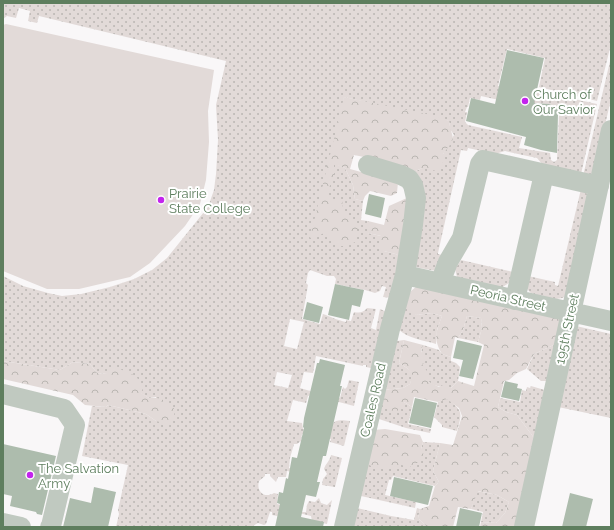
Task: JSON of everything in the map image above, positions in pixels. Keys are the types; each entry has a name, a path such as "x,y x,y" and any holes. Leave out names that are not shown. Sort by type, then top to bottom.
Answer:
{"street":[{"name":"195th Street","path":"524,527 611,130"},
{"path":"440,283 448,262 462,238 480,164 483,160 599,186"},
{"name":"Coales Road","path":"344,527 390,328 405,275 416,198 413,185 409,179 401,175 368,165"},
{"path":"515,300 544,174"},
{"name":"Peoria Street","path":"405,275 611,322"},
{"path":"3,394 64,409 74,425 50,527"},
{"path":"3,523 21,527"}],"green space":[{"name":"Prairie State College","path":"3,3 611,3 611,44 597,101 539,87 545,58 507,49 498,86 520,91 517,104 481,96 480,100 470,98 465,112 467,112 465,122 468,125 522,137 519,148 550,153 551,160 554,162 557,160 559,116 563,110 549,104 532,103 534,94 536,94 537,91 597,104 581,174 543,165 537,158 505,151 495,154 468,148 467,151 461,150 438,253 442,255 436,271 415,267 410,174 422,168 428,167 443,154 454,135 450,129 449,121 344,97 338,165 345,168 353,185 355,199 363,201 361,220 368,221 368,233 381,236 384,251 403,256 392,298 383,297 386,287 382,286 380,291 375,293 335,284 336,279 334,276 327,276 310,270 308,273 306,283 308,285 302,319 320,324 323,314 346,322 346,320 351,321 354,312 361,312 367,308 376,309 371,328 376,330 380,309 389,313 371,368 366,367 366,365 363,366 316,356 313,373 304,372 300,388 317,393 308,396 306,403 293,400 287,421 302,423 303,429 327,435 334,422 340,420 350,421 344,446 330,442 331,439 302,434 301,441 294,444 289,468 318,475 317,477 287,471 286,477 278,477 276,482 270,474 265,474 265,476 259,481 258,485 260,491 264,494 278,494 277,504 299,509 301,512 306,512 309,501 315,502 319,498 321,503 327,505 332,500 327,524 312,521 311,516 287,510 277,516 272,515 272,512 270,512 266,524 264,525 258,523 251,527 116,527 119,514 118,510 128,465 82,456 92,406 106,407 108,405 146,414 156,421 156,397 149,398 107,374 97,373 90,364 73,362 60,370 3,361 3,276 23,286 48,293 62,296 81,294 134,279 152,270 167,258 208,207 214,190 218,140 216,105 226,61 39,16 37,23 28,21 30,11 19,8 16,18 7,16 3,19","holes":["290,319 304,322 297,349 284,346","277,372 292,375 288,388 274,385"]},
{"path":"6,24 214,70 208,111 209,142 206,180 200,204 185,226 150,263 130,277 79,289 47,289 3,271 3,25"},
{"path":"611,57 611,99 594,173 583,176"},
{"path":"344,97 436,116 449,121 453,138 451,144 443,154 444,160 440,169 436,171 423,168 410,174 369,158 354,155 350,169 398,182 397,193 391,196 370,191 365,196 363,201 355,199 353,185 345,168 334,164 334,174 327,194 333,200 342,199 343,209 346,216 353,220 358,228 355,242 347,246 337,246 333,239 325,233 310,238"},
{"path":"581,189 588,195 566,296 553,299 531,293 526,283 528,276 555,282 555,285 558,286"},
{"path":"409,197 403,256 384,251 378,247 381,236 368,233 368,221 384,225 389,206"},
{"path":"461,260 513,272 512,281 501,288 457,277 455,269"},
{"path":"417,286 563,316 558,343 534,354 526,369 517,373 509,380 504,381 498,407 506,412 517,415 537,442 518,527 480,527 481,522 496,523 505,513 509,502 497,495 478,491 471,509 458,507 453,527 427,527 418,518 420,509 429,506 435,486 439,482 433,471 440,443 453,445 462,416 459,408 447,399 438,402 414,397 412,407 404,402 396,413 379,403 382,390 403,388 410,384 412,374 407,368 399,363 404,340 423,345 421,351 425,359 424,363 422,364 429,374 429,382 439,387 443,385 451,388 458,381 474,386 484,345 478,342 482,328 481,318 467,316 463,330 458,338 455,337 451,357 442,354 437,344 436,335 442,316 432,313 416,315 410,312 405,302 411,291"},
{"path":"405,302 416,315 432,313 442,316 437,330 436,344 411,337 398,329"},
{"path":"467,316 481,318 482,328 478,342 458,338 463,330"},
{"path":"576,326 611,334 611,418 558,407"},
{"path":"404,340 399,363 413,374 410,384 403,388 382,390 397,341"},
{"path":"558,343 547,381 541,381 527,369 534,354"},
{"path":"423,345 439,350 442,354 451,357 451,361 460,367 458,381 451,388 434,385 429,382 423,369 421,359"},
{"path":"3,361 60,370 73,362 90,364 97,373 107,374 113,368 122,370 138,379 143,388 141,393 149,398 164,400 175,410 173,421 168,424 156,421 146,414 108,405 106,407 85,405 73,395 3,379"},
{"path":"349,380 359,382 354,406 320,397 321,394 340,398 343,387 345,389 347,387"},
{"path":"531,386 548,391 537,442 517,415 506,412 498,407 500,398 520,402 522,390 526,391 527,387 530,388"},
{"path":"447,398 460,412 457,431 442,427 442,425 434,417 438,402"},
{"path":"404,402 412,407 408,424 431,429 430,433 406,428 379,419 379,403"},
{"path":"385,429 420,435 423,442 421,449 424,455 419,462 408,468 400,464 391,469 371,466 366,463 373,430"},
{"path":"423,442 440,443 433,471 439,482 435,486 393,476 391,480 389,480 385,495 416,502 415,508 361,496 360,493 366,463 421,449"},
{"path":"331,455 342,458 335,487 322,485 323,479 327,474 324,469"},
{"path":"477,491 497,495 509,502 505,513 496,523 481,522 483,512 471,509"},
{"path":"357,508 414,520 417,508 420,509 418,518 427,527 353,527"}],"building":[{"name":"Church of Our Savior","path":"507,50 544,58 534,103 549,104 561,109 558,114 557,153 524,145 526,137 466,121 471,98 495,104"},
{"path":"369,194 385,198 381,218 365,214"},
{"path":"335,284 364,290 360,307 352,305 349,320 328,315"},
{"path":"307,302 323,307 319,323 303,319"},
{"path":"457,340 482,346 473,379 459,376 463,360 453,358"},
{"path":"320,359 345,365 340,386 342,386 326,456 323,456 317,482 320,482 316,497 306,495 301,517 324,522 323,527 275,527 280,504 277,503 279,492 283,493 286,478 288,479 292,457 297,458 304,428 304,418 317,363 319,363"},
{"path":"505,381 518,384 517,388 522,389 519,401 501,397"},
{"path":"415,398 437,403 431,428 409,423"},
{"name":"The Salvation Army","path":"3,444 56,456 42,515 37,514 36,512 10,506 12,496 3,494"},
{"path":"394,477 433,486 428,505 390,496"},
{"path":"94,487 116,492 108,527 63,527 70,498 91,503"},
{"path":"570,493 593,499 586,527 562,527"},
{"path":"460,508 482,513 479,527 456,527"}],"place":[{"name":"Church of Our Savior","path":"525,101"},
{"name":"Prairie State College","path":"161,200"},
{"name":"The Salvation Army","path":"30,475"}]}
